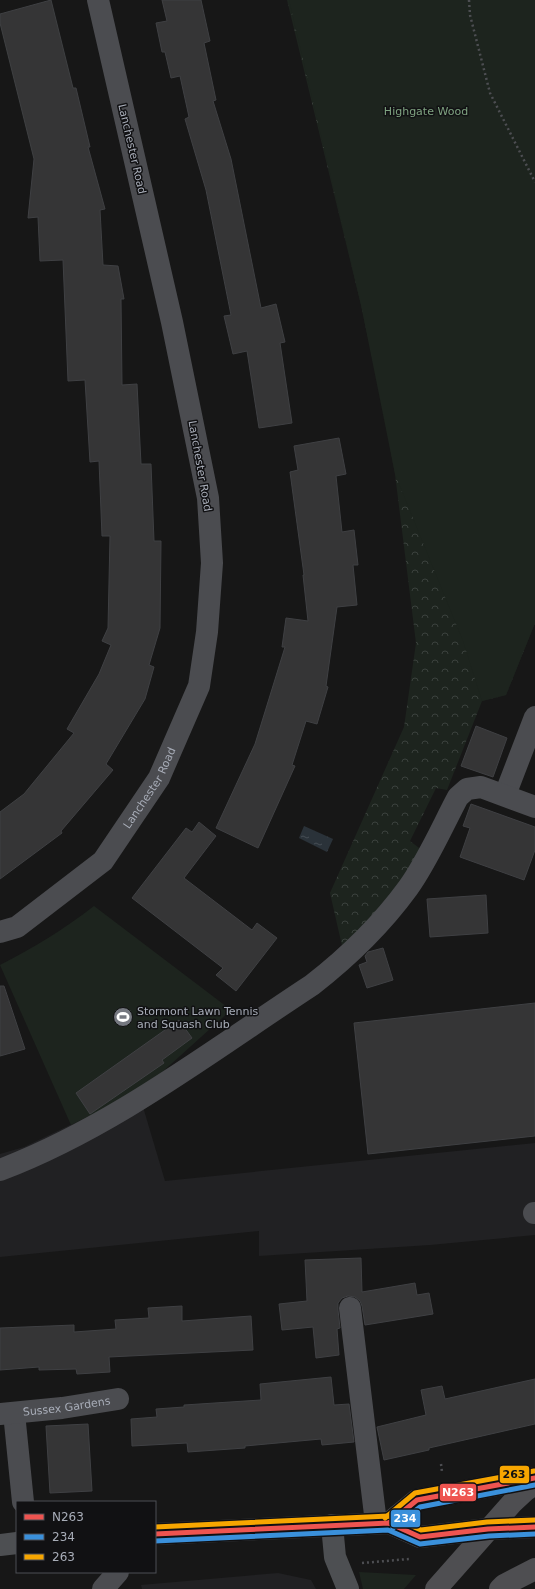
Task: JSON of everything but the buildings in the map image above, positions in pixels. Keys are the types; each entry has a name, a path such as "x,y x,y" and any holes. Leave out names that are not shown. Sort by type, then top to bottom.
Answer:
{"highway":[{"path":"436,1589 488,1529 526,1490 535,1484"},
{"path":"500,1589 504,1585 535,1569"}],"main road":[{"path":"382,1523 417,1500 535,1478"},
{"path":"156,1534 382,1523 420,1537 488,1529 535,1527"},
{"path":"332,1525 335,1557 348,1589"},
{"path":"0,1545 16,1543"}],"street":[{"name":"Lanchester Road","path":"0,932 17,927 103,861 159,778 198,686 207,632 212,564 208,498 172,322 98,0"},
{"path":"505,796 535,717"},
{"path":"0,1170 57,1145 111,1118 312,985 350,954 408,888 458,797 467,789 482,787 535,807"},
{"path":"350,1308 382,1523"},
{"name":"Sussex Gardens","path":"23,1501 7,1414 62,1408 118,1399"},
{"path":"103,1589 118,1573"},
{"path":"119,1573 124,1589"}],"path":[{"path":"469,0 470,15 490,93 535,182"},
{"path":"361,1563 414,1559"}],"shaded area":[{"path":"138,1090 165,1181 535,1143 535,1235 430,1245 259,1256 259,1231 0,1257 0,1154 24,1147 114,1104"},
{"path":"278,1573 311,1580 316,1589 142,1589 141,1585"}],"green space":[{"name":"Highgate Wood","path":"287,0 535,0 535,623 506,695 482,701 447,790 436,788 410,841 423,851 383,909 343,950 330,893 404,727 416,643 395,474 381,399 361,305"},
{"name":"Highgate Wood","path":"289,0 535,0 535,623 506,695 482,701 463,641 395,474 361,305"},
{"name":"Stormont Lawn Tennis and Squash Club","path":"94,906 231,1010 160,1074 114,1104 71,1125 0,965 48,938"},
{"path":"359,1572 416,1575 404,1589 363,1589"}],"water":[{"path":"304,826 333,839 327,852 299,838"}],"transit line":[{"name":"263","path":"385,1518 415,1493 534,1471"},
{"name":"N263","path":"389,1523 417,1500 535,1478"},
{"name":"234","path":"393,1528 420,1507 535,1485"},
{"name":"263","path":"156,1527 389,1516 421,1530 487,1522 535,1520"},
{"name":"N263","path":"156,1534 389,1523 420,1537 488,1529 535,1527"},
{"name":"234","path":"156,1541 388,1530 420,1544 489,1536 535,1534"}],"place":[{"name":"Stormont Lawn Tennis and Squash Club","path":"123,1017"}]}
